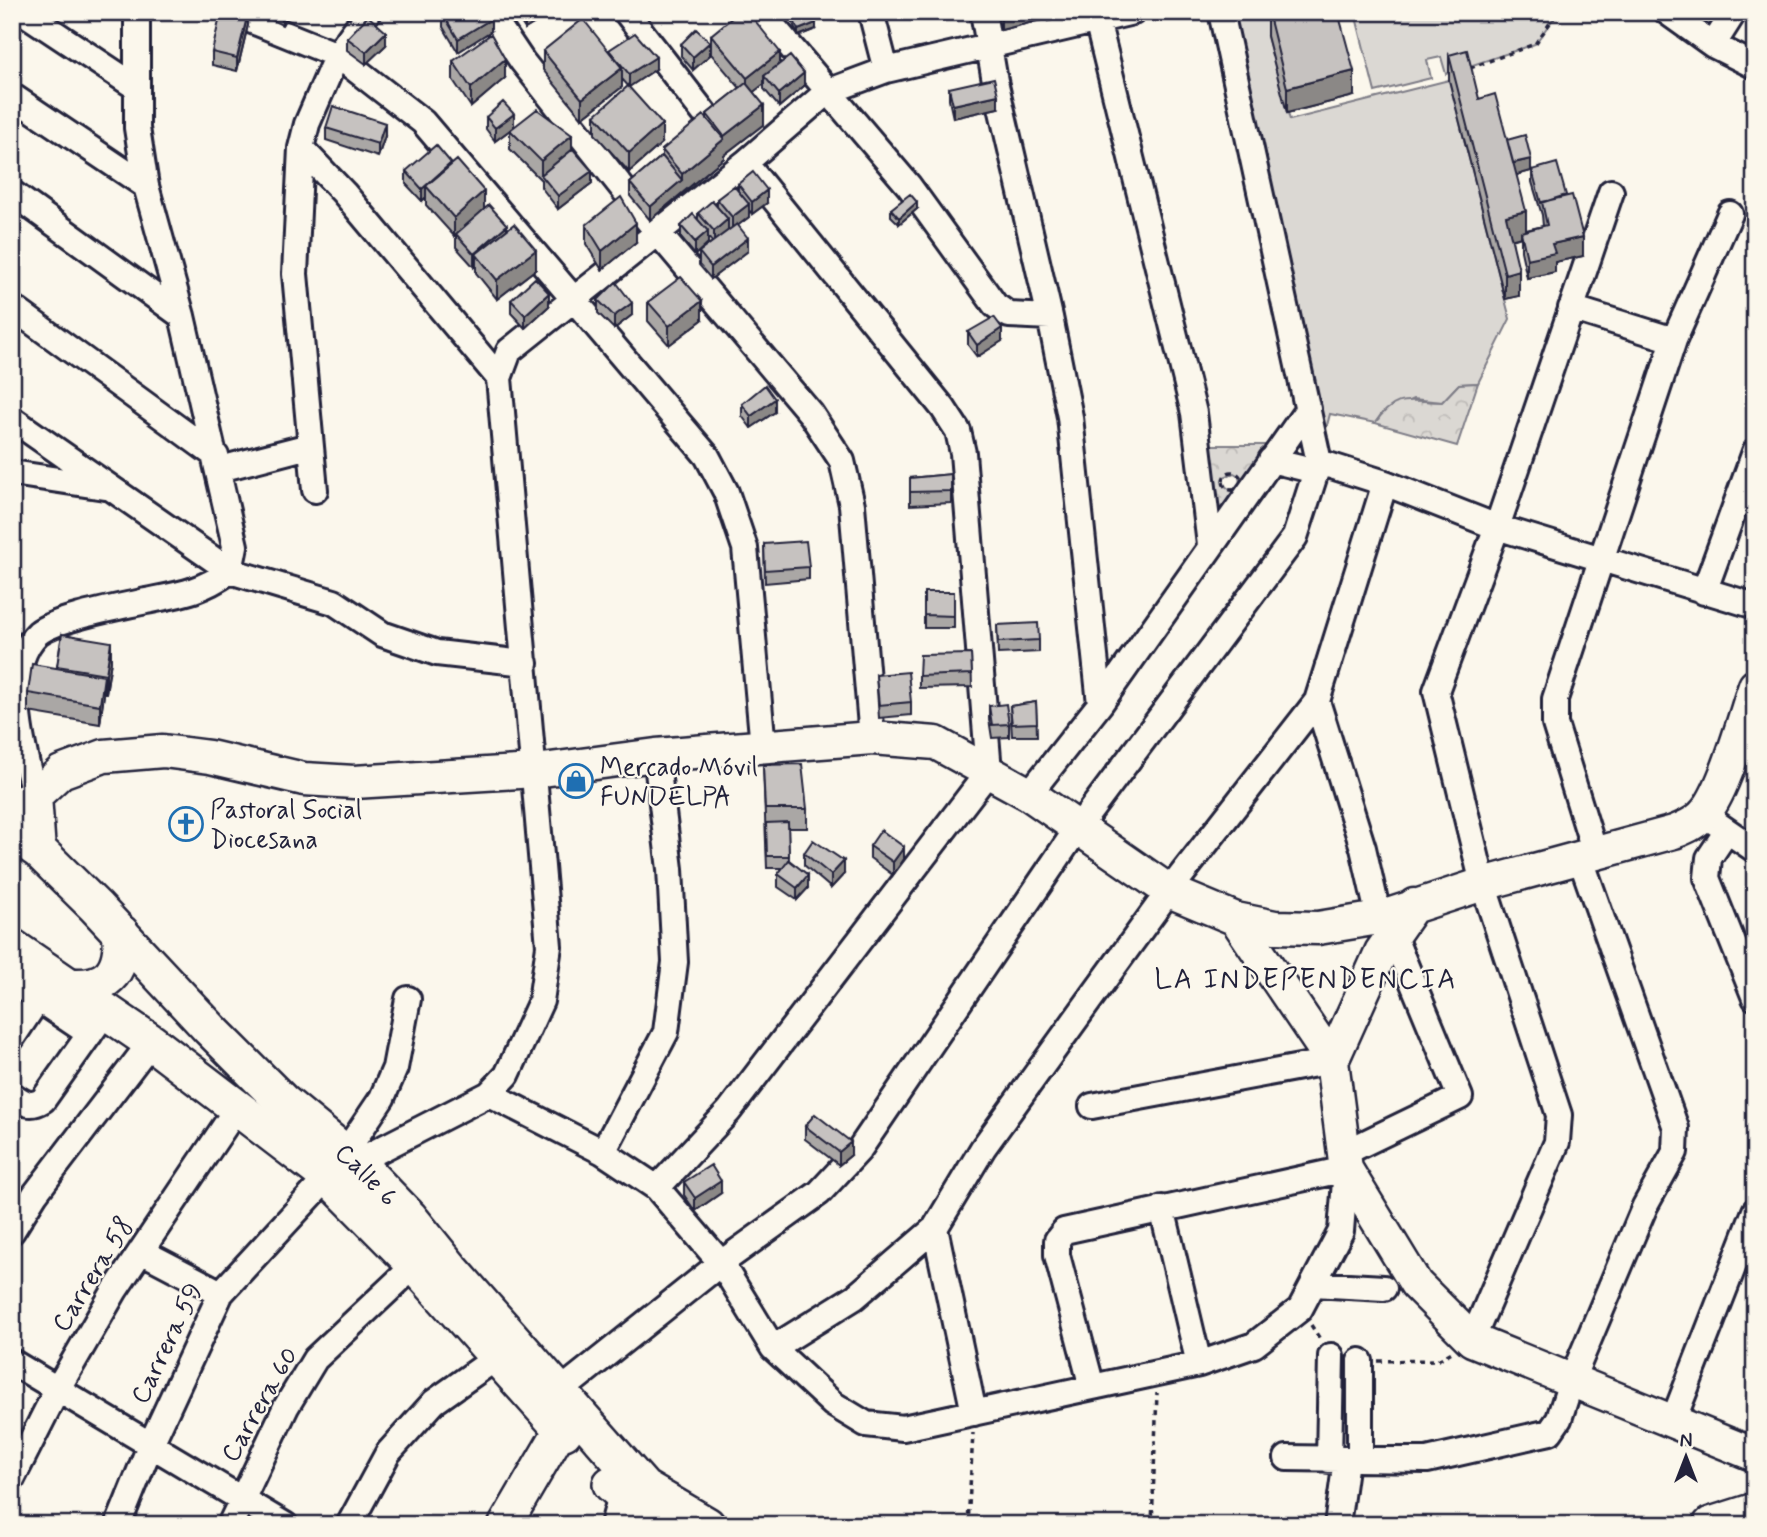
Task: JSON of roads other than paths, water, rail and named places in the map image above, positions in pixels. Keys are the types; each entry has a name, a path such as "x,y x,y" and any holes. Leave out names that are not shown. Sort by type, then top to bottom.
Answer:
{"highway":[{"name":"Calle 6","path":"26,841 121,933 343,1164 410,1217 558,1393 644,1488 707,1525"},
{"path":"52,992 89,988 110,977 122,957 121,933"},
{"name":"Calle 6","path":"12,947 52,992 98,1022 151,1042 237,1108 343,1164 415,1265 561,1429 617,1510 656,1525"},
{"path":"1711,1525 1755,1511"}],"main road":[{"path":"26,841 24,801 61,772 104,756 163,751 210,757 304,779 354,782 535,771 656,755 872,738 936,743 1029,794 1079,826 1169,891 1236,919 1275,926 1386,926 1414,905 1588,855 1715,823 1715,798 1755,685"},
{"path":"1236,919 1332,1061 1344,1161 1416,1284 1472,1340 1755,1455"},
{"path":"1332,1061 1381,952 1386,926"},
{"path":"505,1525 561,1429"}],"street":[{"path":"23,12 136,87"},
{"path":"24,801 14,686 18,661 38,633 85,614 206,588 230,571 235,546 218,462 146,186 137,128 137,12"},
{"path":"315,490 295,274 301,148 307,124 337,55 368,12"},
{"path":"489,12 522,61 658,233 811,414 842,461 852,505 872,738"},
{"path":"626,12 708,118"},
{"path":"761,12 909,186 995,305 1009,314 1050,317"},
{"path":"871,12 886,70"},
{"path":"983,12 995,82 1050,317 1070,417 1100,704"},
{"path":"343,1164 489,1094 507,1075 541,1001 549,946 499,378 509,351 745,163 828,92 886,70 990,47 1096,17 1133,12"},
{"path":"558,1393 721,1263 819,1193 859,1150 1079,826 1295,537 1317,466 1308,409 1221,12"},
{"path":"1667,12 1713,45 1755,66"},
{"path":"1713,45 1734,12"},
{"path":"236,13 337,55 423,122 707,456 726,492 745,548 763,747"},
{"path":"1096,17 1194,413 1210,545"},
{"path":"12,96 146,186"},
{"path":"301,148 344,193 499,378"},
{"path":"657,1188 729,1111 989,771 963,453 958,431 943,408 745,163"},
{"path":"1472,1340 1557,1142 1559,1115 1483,884 1436,691 1497,527 1611,192"},
{"path":"12,193 182,317"},
{"path":"1287,1458 1427,1460 1550,1432 1559,1419 1572,1379 1645,1206 1677,1142 1676,1128 1588,855 1555,724 1555,699 1674,340 1730,214"},
{"path":"12,307 218,462 309,446"},
{"path":"1571,308 1674,340"},
{"path":"1029,794 1100,704 1308,409"},
{"path":"12,419 230,571 334,602 382,634 438,653 525,663"},
{"path":"1704,592 1755,452"},
{"path":"1271,460 1317,466 1385,483 1497,527 1755,607"},
{"path":"12,473 42,475 113,488"},
{"path":"773,1348 855,1297 935,1228 983,1148 1169,891 1317,701 1385,483"},
{"path":"1092,1388 1057,1255 1057,1240 1064,1231 1344,1161 1460,1097 1386,926 1317,701"},
{"path":"603,1152 666,1032 675,962 670,869 656,755"},
{"path":"1755,850 1715,823 1707,878 1755,998"},
{"path":"12,981 52,992 12,1038"},
{"path":"343,1164 382,1098 395,1069 408,999"},
{"path":"12,1095 26,1105 35,1105 43,1100 98,1022"},
{"path":"12,1231 35,1194 151,1042"},
{"path":"1092,1106 1332,1061"},
{"path":"489,1094 603,1152 657,1188 721,1263 773,1348 833,1404 866,1424 903,1428 1199,1364 1254,1345 1300,1309 1341,1231 1344,1161"},
{"name":"Carrera 58","path":"12,1479 57,1390 141,1251 237,1108"},
{"name":"Carrera 59","path":"118,1525 150,1446 221,1293 343,1164"},
{"path":"1162,1208 1199,1364"},
{"path":"1673,1421 1755,1211"},
{"path":"935,1228 974,1413"},
{"path":"141,1251 221,1293"},
{"name":"Carrera 60","path":"230,1525 240,1499 286,1407 315,1359 415,1265"},
{"path":"1313,1284 1384,1288"},
{"path":"1331,1356 1345,1460"},
{"path":"349,1525 388,1452 434,1402 496,1358"},
{"path":"1337,1525 1360,1361"},
{"path":"12,1362 285,1525"}],"place":[{"name":"Mercado Móvil FUNDELPA","path":"576,781"},
{"name":"Pastoral Social Diocesana","path":"186,824"}],"district":[{"name":"LA INDEPENDENCIA","path":"1306,978"}]}
